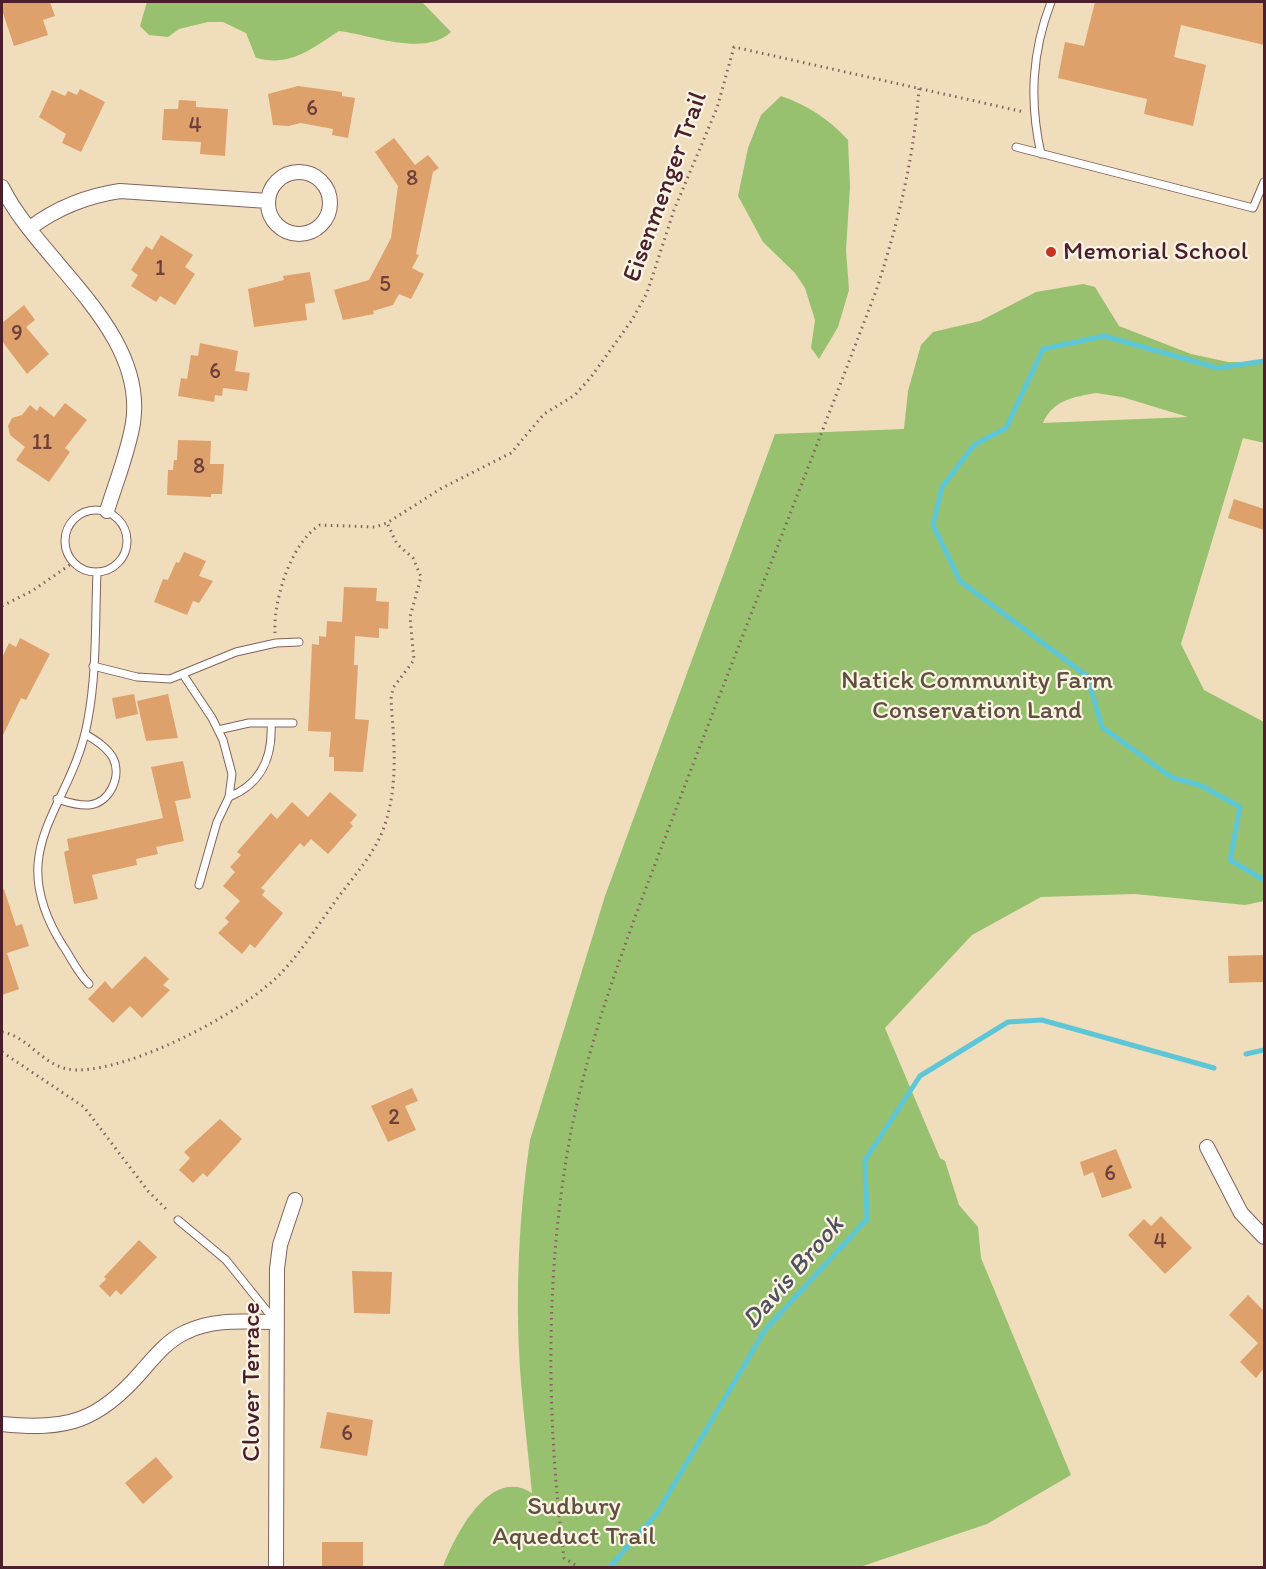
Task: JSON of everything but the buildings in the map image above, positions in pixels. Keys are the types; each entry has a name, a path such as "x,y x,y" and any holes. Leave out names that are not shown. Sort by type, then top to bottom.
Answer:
{"street":[{"path":"304,172 320,179 327,187 331,202 325,221 318,228 300,234 281,229 274,222 268,201 276,182 284,175 304,172"},
{"path":"2,187 30,228 112,336 130,377 134,400 133,422 107,511"},
{"path":"30,228 68,204 84,198 120,191 268,201"},
{"path":"1207,1147 1241,1213 1264,1237"},
{"name":"Clover Terrace","path":"276,1568 277,1269 280,1245 295,1200"},
{"path":"2,1424 57,1426 77,1422 110,1404 125,1391 168,1343 183,1333 202,1325 276,1322"}],"lane":[{"path":"1041,153 1034,114 1037,45 1052,2"},
{"path":"1016,147 1253,208 1264,182"},
{"path":"92,510 107,511 123,524 128,540 126,549 115,565 97,572 87,571 74,562 65,544 66,532 72,521 92,510"},
{"path":"88,984 49,924 38,883 36,854 85,734 93,666 97,572"},
{"path":"93,666 157,680 184,676 236,652 299,642"},
{"path":"184,676 218,730 231,774 229,798 217,822 199,885"},
{"path":"218,730 249,723 292,723"},
{"path":"229,798 247,788 264,768 270,754 271,723"},
{"path":"57,800 88,805 98,803 112,788 116,777 112,757 97,741 85,734"},
{"path":"178,1220 226,1260 276,1322"}],"path":[{"name":"Eisenmenger Trail","path":"276,644 274,620 281,587 306,536 320,525 375,527 387,524 442,488 511,453 544,414 575,395 612,348 647,293 674,210 717,108 734,47 1034,114"},
{"path":"580,1568 564,1558 555,1486 550,1373 555,1244 568,1151 584,1074 606,997 880,280 911,162 920,88"},
{"path":"2,1032 13,1035 47,1061 63,1069 89,1069 131,1060 177,1041 255,996 299,953 374,850 389,810 395,763 391,699 393,688 414,660 410,617 421,577 413,558 397,544 387,524"},
{"path":"2,606 32,591 74,562"},
{"path":"2,1052 84,1107 148,1191 178,1220"}],"green space":[{"path":"147,2 422,2 451,32 440,39 413,44 339,31 300,55 280,60 268,60 256,58 246,33 223,22 208,22 179,29 168,37 149,35 140,26"},
{"path":"781,96 817,114 848,140 850,187 846,250 849,290 838,327 819,359 811,348 815,320 805,288 795,273 763,242 738,196 748,148 761,115"},
{"name":"Natick Community Farm Conservation Land","path":"1083,284 1095,287 1119,326 1191,354 1228,362 1264,362 1264,443 1243,438 1181,644 1204,690 1264,722 1264,901 1245,905 1135,894 1041,897 972,935 885,1028 940,1158 945,1161 959,1205 978,1227 981,1258 1071,1475 987,1524 860,1567 443,1567 465,1522 489,1496 502,1489 517,1487 532,1493 520,1369 518,1312 523,1196 530,1140 605,896 775,434 904,429 908,391 921,345 933,332 980,321 1036,292","holes":["1096,393 1122,397 1188,417 1043,423 1052,409 1072,398"]}],"waterway":[{"name":"Davis Brook","path":"1264,361 1218,368 1104,336 1043,349 1006,428 974,445 942,487 933,525 960,581 1087,676 1102,727 1171,777 1202,786 1240,807 1230,860 1264,880"},
{"name":"Davis Brook","path":"609,1568 657,1513 765,1330 867,1219 865,1160 920,1076 1008,1022 1042,1020 1214,1068"},
{"name":"Davis Brook","path":"1246,1054 1264,1050"}],"place":[{"name":"Memorial School","path":"1051,252"}],"park label":[{"name":"Sudbury Aqueduct Trail","path":"574,1522"}]}
